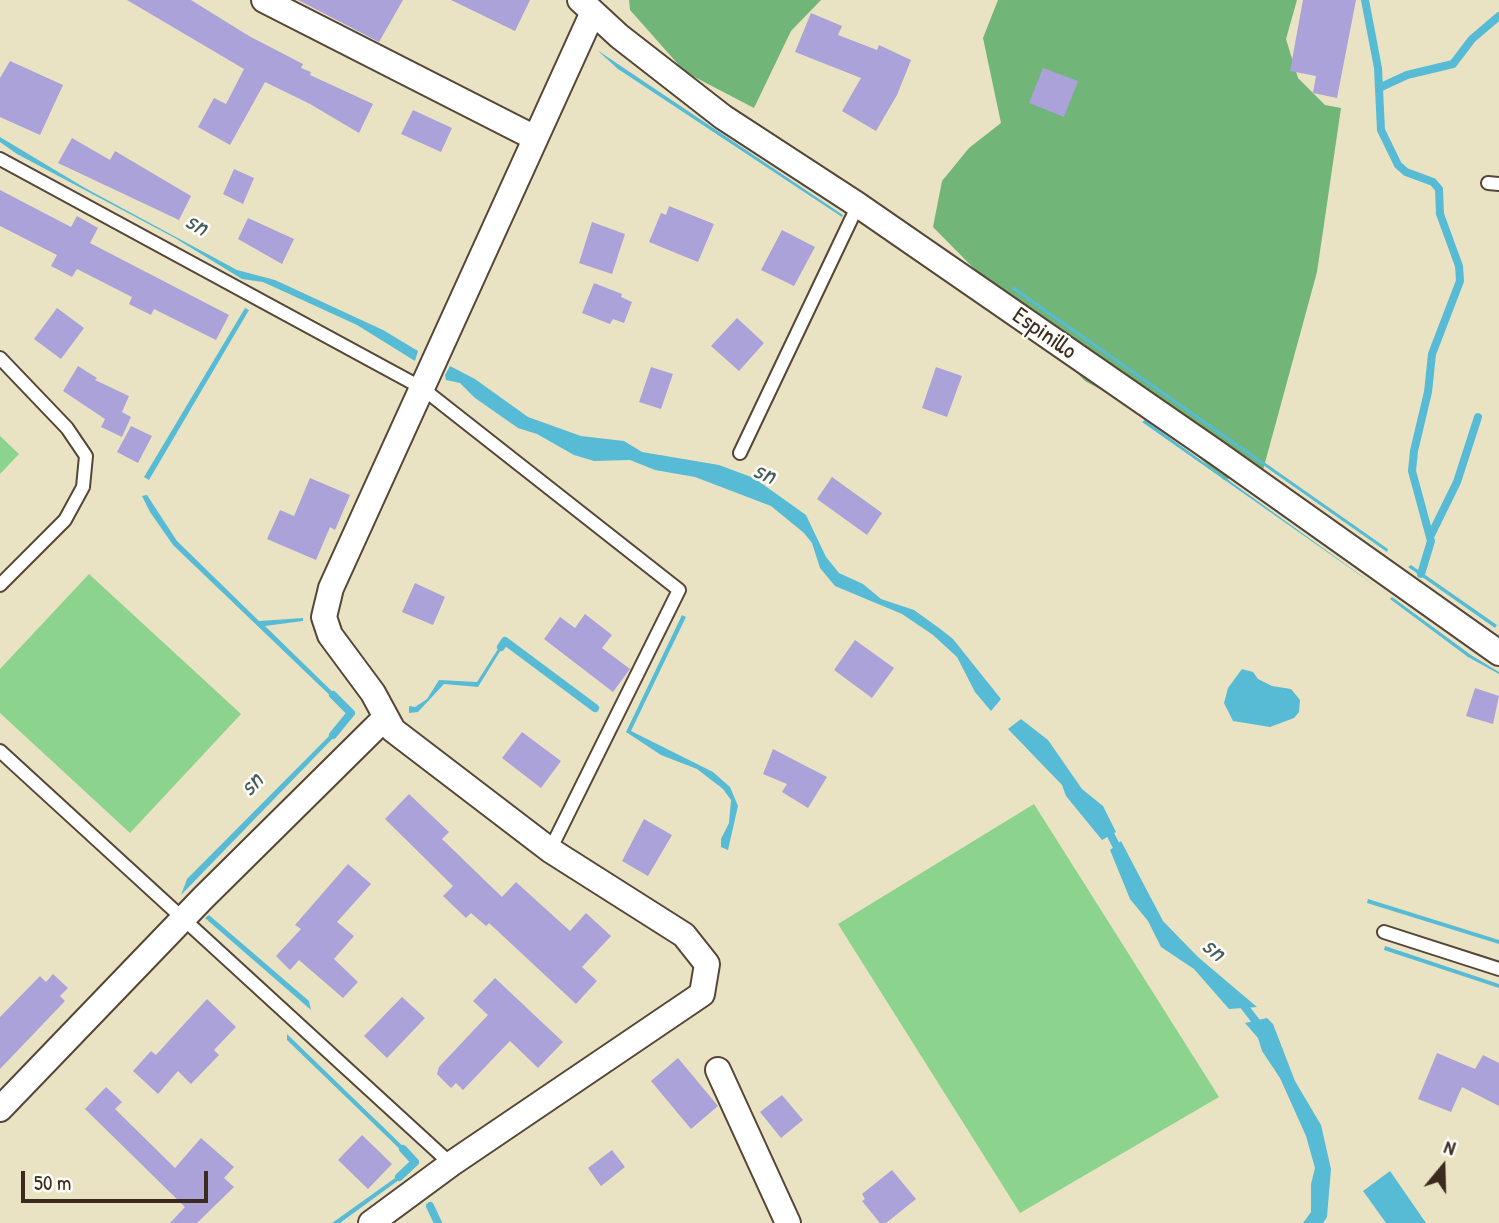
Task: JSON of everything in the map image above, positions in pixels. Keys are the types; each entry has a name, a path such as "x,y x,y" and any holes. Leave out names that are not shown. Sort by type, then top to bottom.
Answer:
{"street":[{"path":"264,0 535,138"},
{"path":"370,1223 702,994 707,964 684,935 550,850 405,741 385,718 373,693 330,635 324,617 326,604 436,354 535,138 586,6"},
{"name":"Espinillo","path":"586,6 723,117 858,205 1217,453 1499,653"},
{"path":"0,1109 191,911 385,718"},
{"path":"719,1070 788,1223"}],"lane":[{"path":"0,159 424,383 678,590 550,850"},
{"path":"740,453 858,205"},
{"path":"0,358 67,428 86,456 83,487 65,520 0,585"},
{"path":"0,751 191,911 286,1012 452,1164"},
{"path":"1384,932 1499,969"}],"green space":[{"path":"629,0 821,0 791,31 754,108 685,72 630,10"},
{"path":"998,0 1297,0 1286,39 1298,78 1325,105 1341,108 1317,272 1263,470 1224,480 1159,421 1085,381 933,227 942,181 969,148 1001,123 983,38"},
{"path":"0,436 19,454 0,474"},
{"path":"89,574 241,714 130,833 0,713 0,669"},
{"path":"1034,804 1219,1097 1020,1213 838,924"}],"water":[{"path":"597,50 843,215 842,217 618,69"},
{"path":"0,137 85,188 237,270 275,280 383,330 418,351 415,361 357,325 263,282 242,279 175,238 17,154 0,142"},
{"path":"1013,286 1388,549 1387,552 1012,289"},
{"path":"245,308 249,310 149,480 144,477"},
{"path":"450,366 475,379 528,417 581,436 624,441 642,452 719,465 754,478 806,515 826,557 839,573 863,584 881,599 914,610 939,628 953,639 1001,699 991,711 975,692 957,657 933,635 902,614 835,586 820,568 812,543 804,533 771,506 695,477 655,470 630,460 594,461 574,455 537,434 518,428 475,398 460,383 446,380 445,375"},
{"path":"1145,420 1384,592 1142,422"},
{"path":"147,495 177,541 259,621 303,618 303,621 265,626 342,701 340,705 173,545 150,512 142,496"},
{"path":"1411,565 1497,625 1495,628 1408,567"},
{"path":"1392,597 1499,674 1468,657 1390,599"},
{"path":"682,615 686,617 631,731 713,772 730,787 738,806 728,850 721,847 721,839 729,823 731,800 723,789 697,769 661,755 626,732"},
{"path":"505,638 507,640 478,687 444,684 418,712 409,713 409,706 415,707 427,699 439,680 477,682"},
{"path":"1242,669 1253,672 1258,679 1272,686 1291,689 1300,700 1299,712 1294,718 1270,727 1233,721 1224,703 1228,688"},
{"path":"1021,719 1048,740 1082,789 1103,806 1116,832 1102,840 1066,796 1062,785 1008,729"},
{"path":"339,726 342,729 181,895 187,879"},
{"path":"1121,841 1163,921 1198,957 1257,1007 1229,1009 1194,969 1161,947 1148,921 1130,899 1110,850"},
{"path":"1368,899 1499,940 1499,944 1367,903"},
{"path":"209,915 309,1001 311,1010 205,918"},
{"path":"1385,946 1499,984 1499,988 1384,950"},
{"path":"1267,1018 1273,1024 1295,1081 1321,1125 1331,1169 1327,1217 1323,1223 1303,1223 1311,1212 1311,1184 1315,1168 1306,1136 1280,1078 1262,1051 1258,1038 1245,1023"},
{"path":"287,1034 412,1155 409,1158 287,1040"},
{"path":"405,1171 407,1174 340,1223 332,1223"},
{"path":"1390,1171 1426,1223 1386,1223 1363,1191"}],"building":[{"path":"127,0 191,0 249,36 303,64 301,68 311,72 310,75 373,104 359,133 310,104 265,82 230,145 198,127 214,98 226,104 244,69"},
{"path":"298,0 403,0 379,42"},
{"path":"451,0 530,0 515,31"},
{"path":"1303,0 1356,0 1337,98 1313,93 1316,76 1290,71"},
{"path":"811,13 842,26 838,35 877,50 879,45 911,60 897,95 876,131 842,111 861,78 795,52"},
{"path":"10,61 63,85 40,135 0,117 0,78"},
{"path":"1043,68 1078,81 1064,117 1029,103"},
{"path":"413,110 452,128 441,152 401,134"},
{"path":"72,138 110,160 115,151 191,196 179,220 58,163"},
{"path":"234,169 254,178 243,204 223,194"},
{"path":"0,190 71,227 77,216 98,228 90,243 229,315 216,340 154,309 151,315 129,304 132,297 77,269 72,277 51,266 57,255 0,226"},
{"path":"669,206 714,224 698,262 649,242 661,213 666,215"},
{"path":"248,218 294,239 282,264 238,239"},
{"path":"592,222 625,234 612,274 579,263"},
{"path":"782,230 815,247 794,286 761,270"},
{"path":"594,283 622,294 621,297 632,302 624,323 613,319 610,324 582,313"},
{"path":"57,308 84,328 61,359 34,339"},
{"path":"737,318 764,343 739,371 711,346"},
{"path":"78,366 97,378 95,380 129,396 122,412 131,417 122,437 101,427 105,419 63,391"},
{"path":"651,367 673,374 661,409 639,402"},
{"path":"936,367 962,376 947,417 922,408"},
{"path":"131,426 152,436 138,463 117,452"},
{"path":"832,477 882,513 867,535 817,499"},
{"path":"310,478 350,495 335,530 330,527 316,560 267,539 280,510 294,516"},
{"path":"415,583 445,597 433,625 402,612"},
{"path":"585,614 612,635 602,648 630,669 613,692 544,639 560,617 575,628"},
{"path":"855,640 894,668 872,698 834,670"},
{"path":"1475,688 1499,696 1493,724 1466,716"},
{"path":"522,732 561,761 541,788 502,758"},
{"path":"773,749 827,777 808,808 782,792 787,784 763,774"},
{"path":"409,794 449,832 442,839 502,897 516,882 570,931 586,913 611,936 582,967 597,981 576,1004 489,923 486,926 471,913 466,918 443,896 453,886 385,819"},
{"path":"644,819 672,835 648,876 622,861"},
{"path":"348,864 371,884 337,922 354,936 334,959 358,982 343,998 299,960 290,970 276,956 301,929 295,925"},
{"path":"53,974 68,988 60,996 65,1001 0,1069 0,1017 40,976 46,982"},
{"path":"495,978 563,1042 538,1068 510,1041 463,1090 456,1083 451,1088 437,1074 439,1067 488,1015 473,1001"},
{"path":"402,997 425,1018 387,1058 364,1036"},
{"path":"207,999 236,1027 214,1050 219,1055 191,1084 178,1071 158,1094 133,1071 151,1051 156,1055"},
{"path":"1437,1053 1475,1069 1483,1055 1499,1063 1499,1106 1462,1087 1451,1112 1418,1099"},
{"path":"678,1058 718,1106 691,1129 651,1081"},
{"path":"106,1087 122,1102 115,1109 175,1168 201,1138 234,1167 224,1178 234,1187 197,1223 170,1223 185,1207 85,1109"},
{"path":"782,1095 803,1120 781,1138 760,1112"},
{"path":"362,1135 392,1164 368,1189 338,1160"},
{"path":"612,1150 625,1167 601,1186 588,1168"},
{"path":"892,1170 916,1199 886,1223 880,1223 862,1201 865,1199 862,1194"}],"waterway":[{"path":"1365,0 1378,68 1381,130 1398,165 1406,172 1433,182 1439,189 1440,214 1459,266 1460,281 1432,354 1428,392 1414,451 1412,471 1431,541 1421,574"},
{"path":"1379,88 1407,75 1453,64 1472,39 1499,16"},
{"path":"1430,537 1457,482 1478,417"},
{"path":"501,647 505,641 595,708"},
{"name":"sn","path":"333,695 351,713 333,735"},
{"name":"sn","path":"1107,828 1120,853"},
{"name":"sn","path":"1241,1002 1261,1028"},
{"name":"sn","path":"399,1177 415,1162 403,1149"},
{"path":"430,1206 438,1223"}]}
